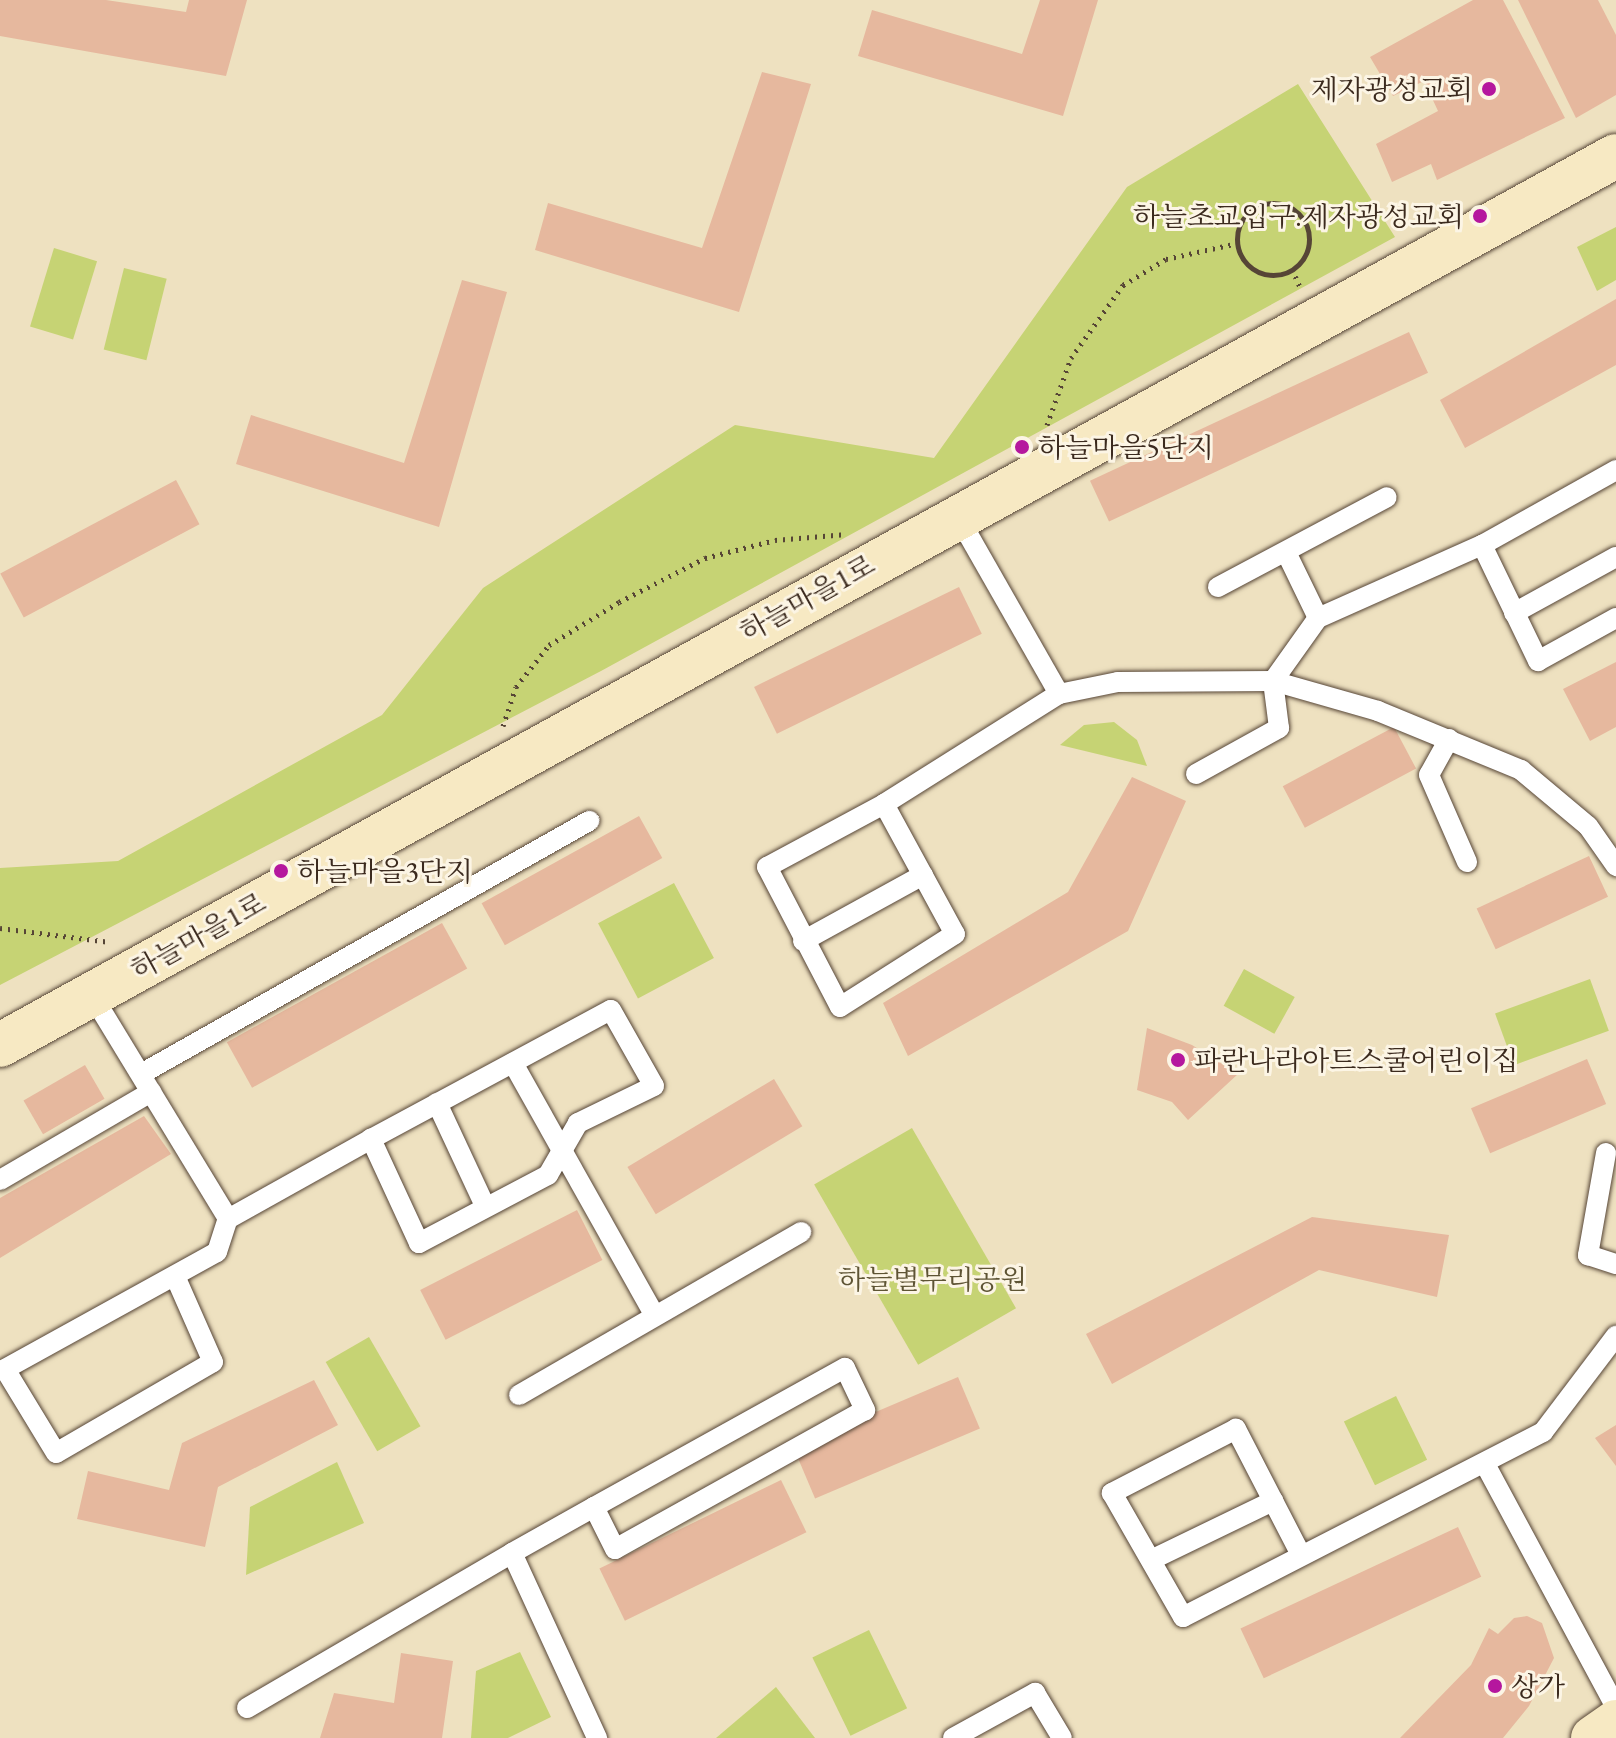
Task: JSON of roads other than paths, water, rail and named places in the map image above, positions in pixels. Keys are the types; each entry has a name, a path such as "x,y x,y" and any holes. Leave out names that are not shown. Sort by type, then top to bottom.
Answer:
{"street":[{"name":"하늘마을1로","path":"0,1045 957,515 1616,156"},
{"path":"1593,1738 1616,1722"}],"lane":[{"path":"1196,774 1279,728 1273,681 1318,618 1482,545 1616,470"},
{"path":"1218,587 1387,497"},
{"path":"957,515 1059,694"},
{"path":"1482,545 1538,661 1616,618"},
{"path":"1286,552 1318,618"},
{"path":"1514,613 1616,557"},
{"path":"884,804 955,934 840,1007 767,867 884,804 1059,694 1118,682 1273,681 1378,711 1521,770 1588,826 1616,866"},
{"path":"1449,739 1429,775 1467,862"},
{"path":"141,1074 589,821"},
{"path":"803,941 923,875"},
{"path":"92,995 228,1219"},
{"path":"175,1276 213,1362 56,1453 5,1369 217,1252 228,1219 371,1139 611,1010 654,1086 578,1123 548,1175 419,1243 371,1139"},
{"path":"513,1063 654,1314"},
{"path":"0,1180 151,1092"},
{"path":"437,1103 485,1206"},
{"path":"1606,1153 1588,1255 1616,1264"},
{"path":"519,1395 654,1314 801,1232"},
{"path":"1300,1553 1236,1429 1112,1493 1183,1617 1300,1553 1485,1464 1543,1432 1616,1336"},
{"path":"247,1708 512,1553 594,1507 845,1368 865,1410 615,1549 594,1507"},
{"path":"1485,1464 1616,1707"},
{"path":"1151,1560 1273,1501"},
{"path":"512,1553 597,1738"},
{"path":"953,1738 1035,1693 1062,1738"}],"place":[{"name":"제자광성교회","path":"1489,89"},
{"name":"하늘초교입구.제자광성교회","path":"1480,216"},
{"name":"하늘마을5단지","path":"1022,447"},
{"name":"하늘마을3단지","path":"281,871"},
{"name":"파란나라아트스쿨어린이집","path":"1178,1060"},
{"name":"상가","path":"1495,1686"}],"park label":[{"name":"하늘별무리공원","path":"933,1279"}]}
